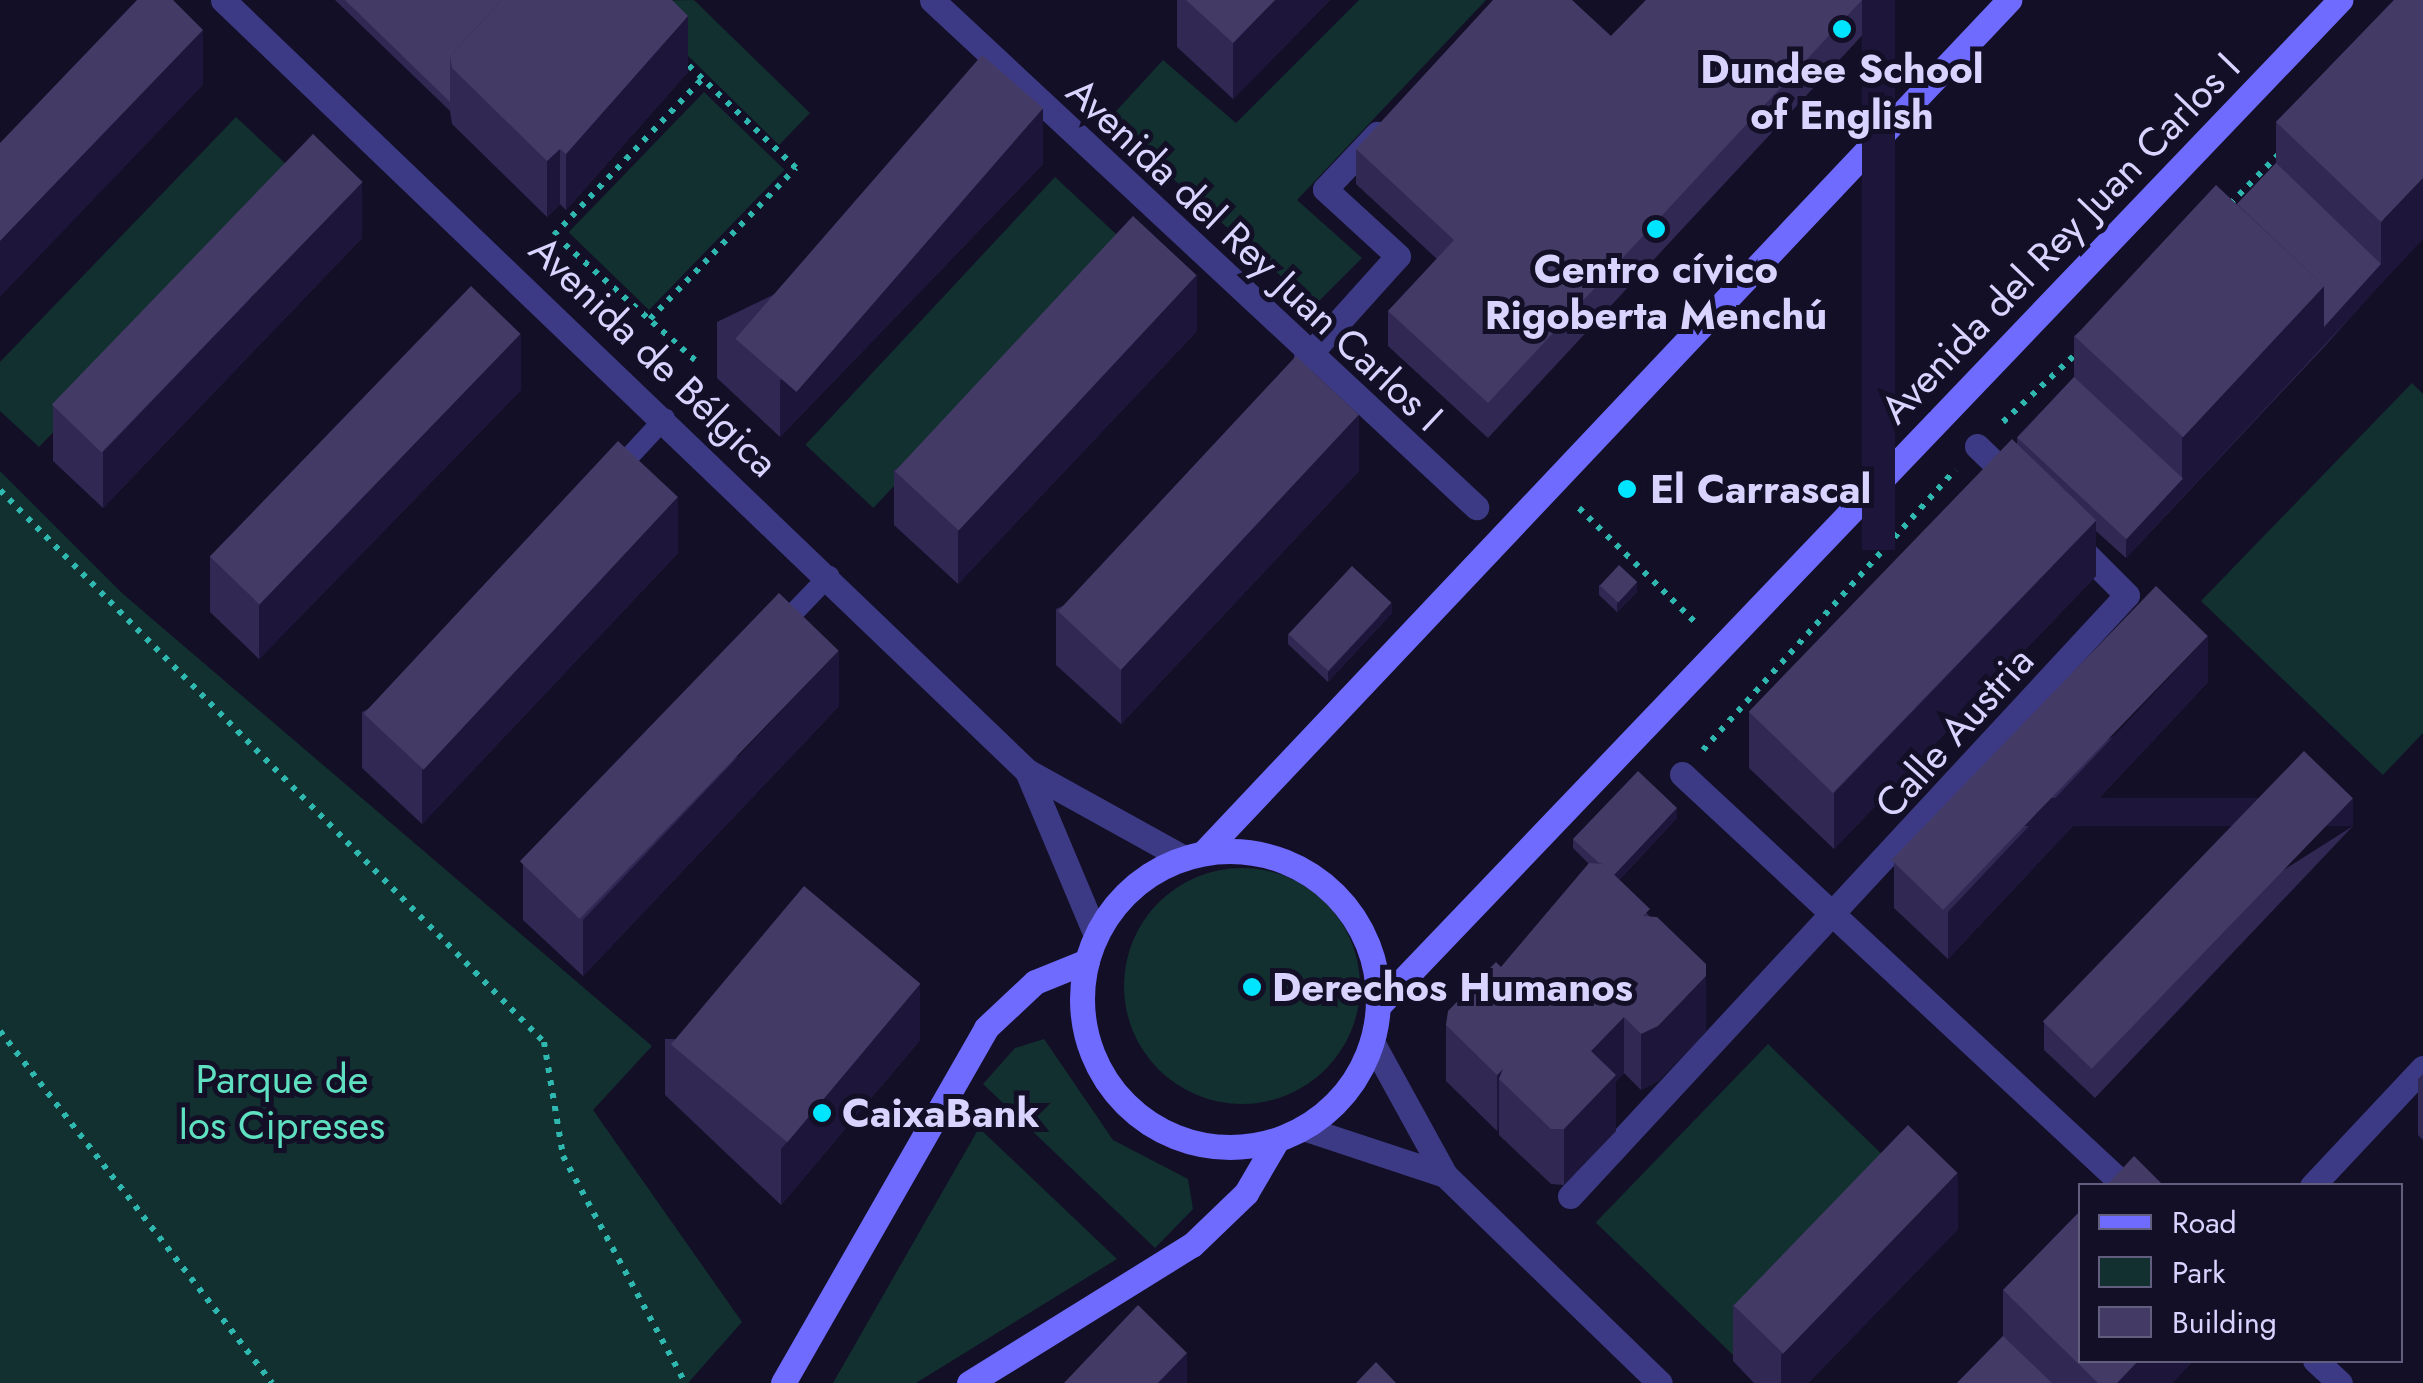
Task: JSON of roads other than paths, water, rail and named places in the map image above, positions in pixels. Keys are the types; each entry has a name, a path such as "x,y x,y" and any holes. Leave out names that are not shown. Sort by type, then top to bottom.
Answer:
{"main road":[{"path":"1194,856 1246,852 1327,886 1362,934 1379,1005 1372,1042 1346,1092 1303,1128 1277,1140 1187,1142 1112,1090 1084,1021 1086,961 1096,935 1132,888 1194,856 1554,484 2009,0"},
{"name":"Avenida del Rey Juan Carlos I","path":"1379,1005 1719,645 2340,0"},
{"path":"783,1383 986,1028 1035,982 1086,961"},
{"path":"969,1383 1192,1245 1246,1193 1277,1140"}],"street":[{"name":"Avenida de Bélgica","path":"223,0 666,418 1027,771"},
{"name":"Avenida del Rey Juan Carlos I","path":"932,0 1306,358 1476,508"},
{"path":"1306,358 1398,256 1325,189 1402,108"},
{"path":"1977,446 2032,500"},
{"name":"Calle Austria","path":"1570,1196 1836,919 2127,595 2059,527"},
{"path":"1027,771 1194,856"},
{"path":"1027,771 1096,935"},
{"path":"1682,774 2123,1183"},
{"path":"1372,1042 1445,1176 1660,1383"},
{"path":"2315,1183 2423,1068"},
{"path":"1303,1128 1445,1176"},
{"path":"2318,1363 2340,1383"}],"lane":[{"path":"594,494 666,418"},
{"path":"758,649 829,576"}],"place":[{"name":"Dundee School of English","path":"1842,29"},
{"name":"Centro cívico Rigoberta Menchú","path":"1656,229"},
{"name":"El Carrascal","path":"1627,489"},
{"name":"Derechos Humanos","path":"1252,987"},
{"name":"CaixaBank","path":"822,1113"}],"park label":[{"name":"Parque de los Cipreses","path":"282,1102"}]}
